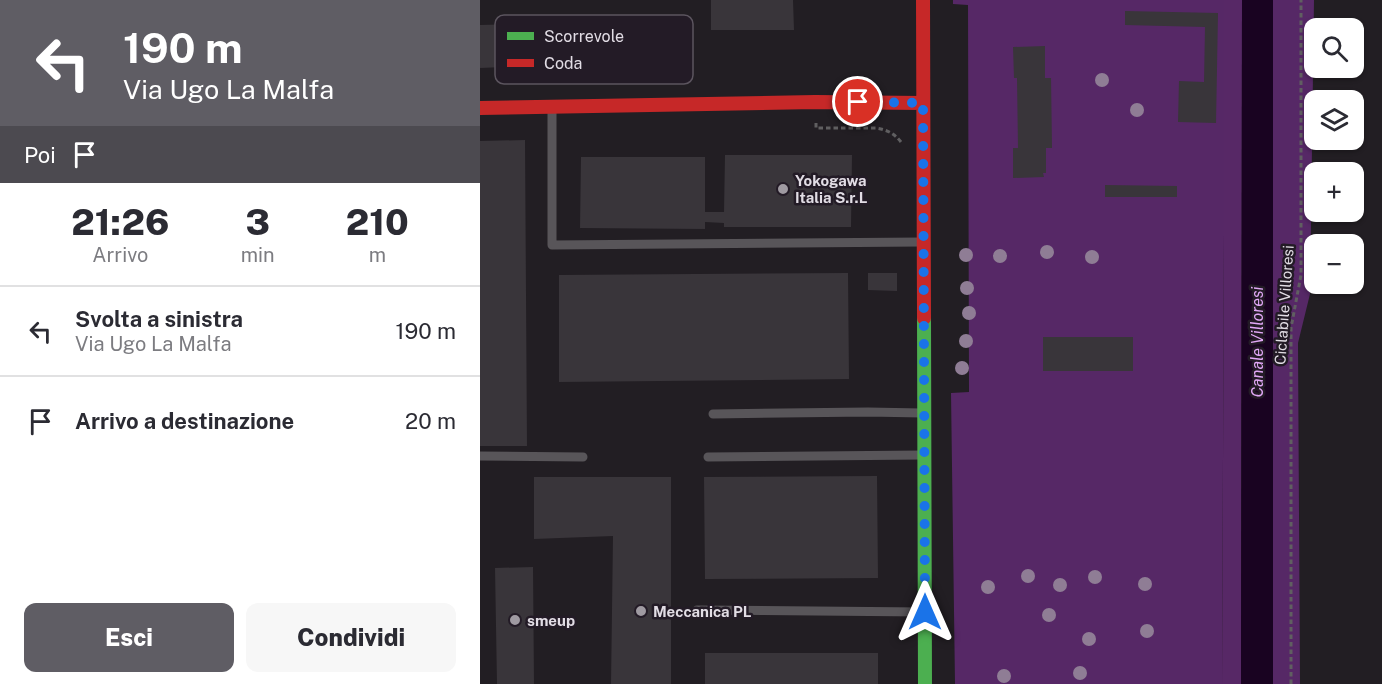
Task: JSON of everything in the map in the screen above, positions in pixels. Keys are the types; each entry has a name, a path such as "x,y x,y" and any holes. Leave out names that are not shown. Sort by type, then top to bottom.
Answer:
{"street":[{"path":"923,0 926,684"},
{"path":"480,108 815,102 923,103"}],"lane":[{"path":"552,107 552,245 923,242"},
{"path":"713,414 925,413"},
{"path":"708,457 924,455"},
{"path":"480,456 583,457"},
{"path":"696,610 925,612"}],"path":[{"name":"Ciclabile Villoresi","path":"1291,684 1292,328 1301,275 1301,0"},
{"path":"815,102 816,128 886,129 901,141 903,149"}],"shaded area":[{"path":"953,0 1224,0 1222,684 955,684 951,393 969,392 968,5 953,4"},
{"path":"1224,0 1242,0 1241,684 1222,684"},
{"path":"1273,0 1314,0 1314,18 1304,18 1304,78 1313,78 1313,90 1304,90 1304,150 1312,150 1312,162 1304,162 1304,222 1311,222 1311,234 1304,234 1304,294 1310,294 1298,343 1300,684 1273,684"}],"water":[{"name":"Canale Villoresi","path":"1242,0 1273,0 1273,684 1241,684"}],"building":[{"path":"711,0 793,0 794,30 711,30"},
{"path":"1125,11 1218,13 1216,123 1178,122 1179,81 1204,82 1205,27 1125,25"},
{"path":"480,25 495,25 495,67 480,68"},
{"path":"1045,46 1045,78 1051,78 1052,148 1046,148 1046,173 1043,173 1044,177 1013,178 1013,148 1018,148 1017,78 1014,78 1013,47"},
{"path":"525,140 527,446 480,446 480,141"},
{"path":"725,155 852,155 851,227 724,227 724,223 705,222 705,229 580,228 581,157 705,157 705,212 724,212"},
{"path":"1105,185 1177,186 1177,197 1105,197"},
{"path":"848,273 849,379 559,382 559,275"},
{"path":"868,273 897,273 897,291 868,290"},
{"path":"1043,337 1133,337 1133,371 1043,371"},
{"path":"877,476 878,578 705,579 704,477"},
{"name":"Meccanica PL","path":"534,477 671,477 671,684 611,684 613,536 534,539"},
{"name":"smeup","path":"533,567 534,684 497,684 495,568"},
{"path":"705,653 878,653 878,684 705,684"}],"traffic: fast":[{"path":"924,318 925,684"}],"traffic: jam":[{"path":"923,0 924,318"},
{"path":"480,108 815,102 923,103"}],"place":[{"name":"Yokogawa Italia S.r.L","path":"783,189"},
{"name":"Meccanica PL","path":"641,611"},
{"name":"smeup","path":"515,620"}],"route":[{"path":"858,102 923,103 925,612"}]}
